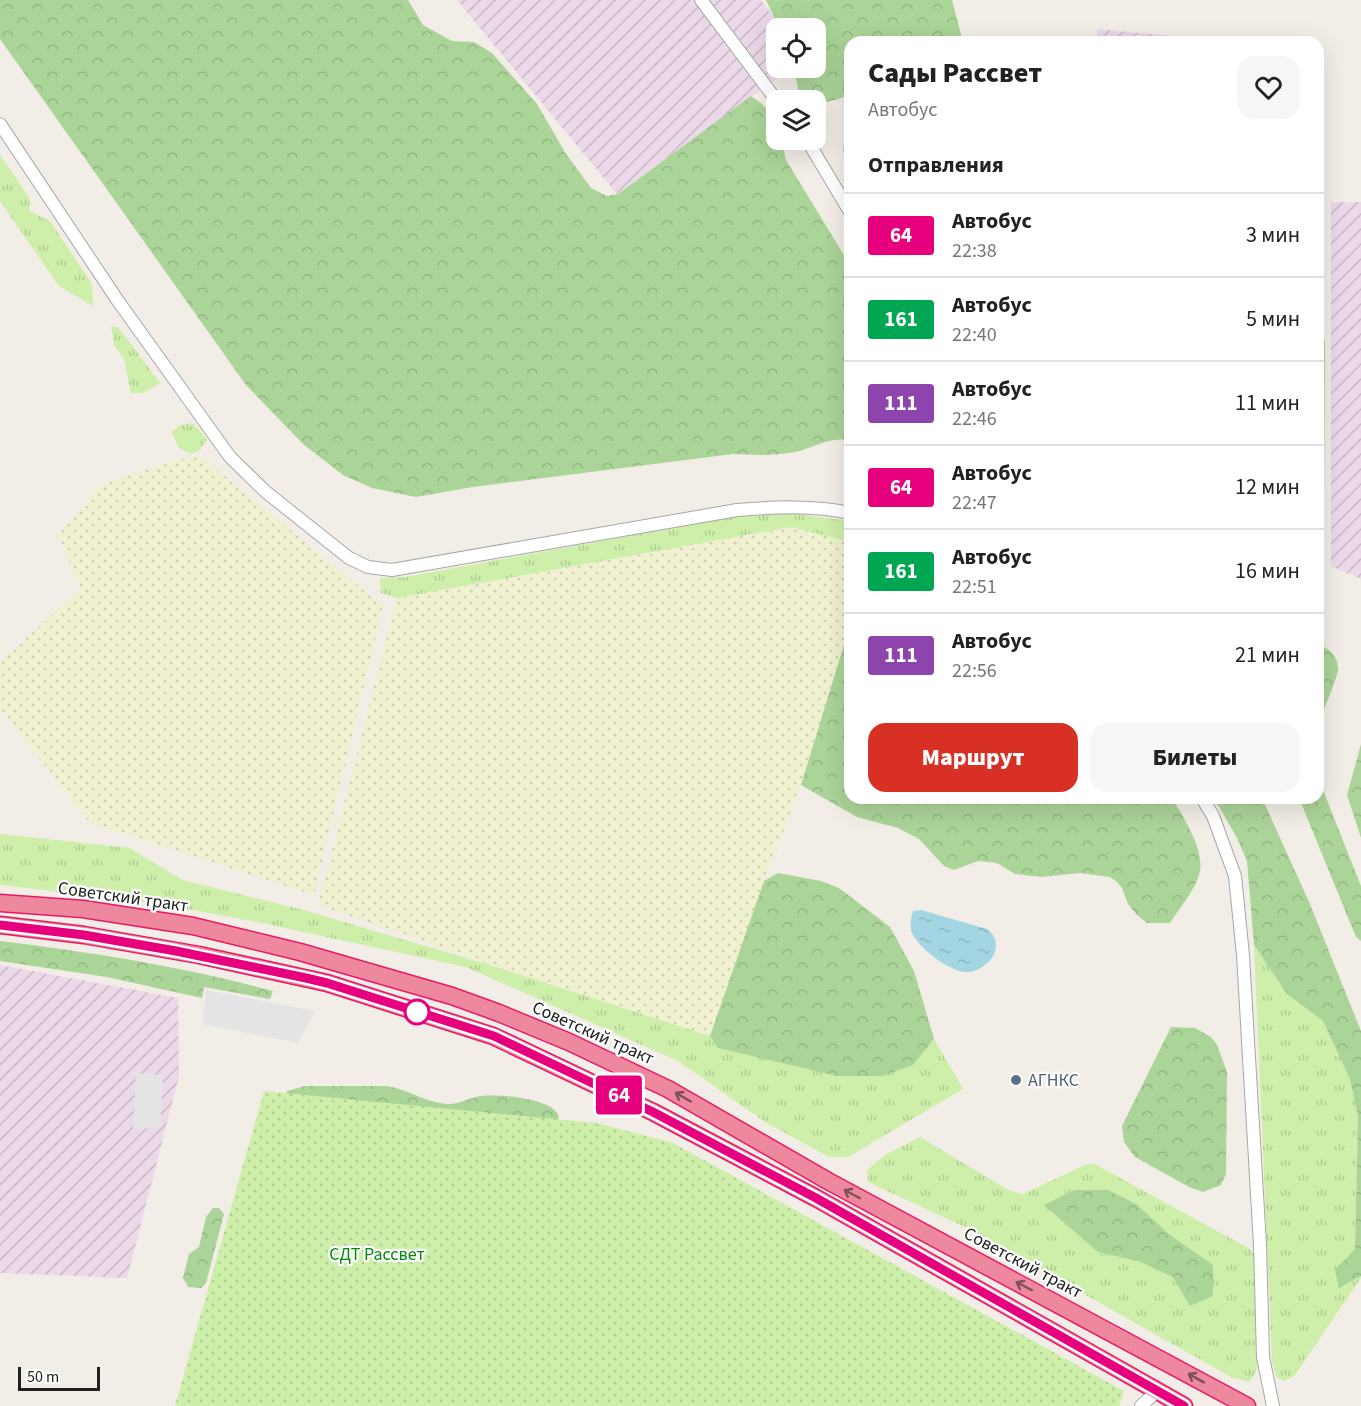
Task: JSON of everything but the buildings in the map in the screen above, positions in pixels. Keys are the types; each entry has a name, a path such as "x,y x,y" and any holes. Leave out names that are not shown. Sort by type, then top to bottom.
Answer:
{"highway":[{"name":"Советский тракт","path":"0,903 83,909 193,926 300,952 452,996 499,1013 569,1042 668,1089 828,1181 1247,1406"},
{"path":"0,925 84,935 188,952 327,983 494,1036 653,1112 816,1198 1184,1406"}],"street":[{"path":"701,0 769,90"},
{"path":"0,124 118,301 230,457 266,492 349,558 368,567 392,570 737,510 774,507 844,511"},
{"path":"813,150 844,202"},
{"path":"1206,804 1213,816 1235,876 1243,967 1260,1245 1263,1357 1273,1406"},
{"path":"1141,1406 1157,1391"}],"shaded area":[{"path":"457,0 761,0 774,18 766,18 766,78 777,78 617,194"},
{"path":"1097,29 1172,36 1096,36"},
{"path":"1331,202 1361,202 1361,579 1331,566"},
{"path":"0,965 178,998 179,1076 127,1278 0,1273"},
{"path":"206,990 315,1011 298,1043 202,1024"},
{"path":"136,1073 163,1075 160,1129 133,1128"}],"green space":[{"path":"0,0 408,0 423,25 452,41 474,42 492,53 537,104 566,154 591,188 607,196 618,194 751,96 766,110 766,150 784,150 786,160 844,255 844,440 830,441 802,450 764,455 733,454 473,487 416,497 372,488 343,475 303,444 246,385 0,39"},
{"path":"766,0 952,0 961,36 844,36 844,97 826,102 826,90 798,90 796,78 826,78 826,18 774,18"},
{"path":"0,155 30,199 29,211 50,221 92,284 93,306 59,286 0,201"},
{"path":"111,326 118,327 160,383 143,393 131,393 124,359 114,345"},
{"path":"1324,339 1325,343 1324,491"},
{"path":"193,423 207,439 200,450 190,454 178,447 172,432 180,425"},
{"path":"198,454 383,606 314,895 90,823 0,708 0,663 81,588 58,535 102,484"},
{"path":"782,512 844,520 844,540 791,527 397,598 381,593 380,578 406,577 743,515"},
{"path":"791,527 844,540 844,645 801,785 764,881 710,1036 493,966 318,905 397,598"},
{"path":"844,645 844,804 1176,804 1196,843 1200,871 1195,885 1170,923 1147,923 1128,904 1122,888 1110,877 1080,873 1041,877 1015,874 997,863 978,861 954,870 944,866 919,839 898,828 857,817 801,785"},
{"path":"1324,647 1337,661 1338,669 1324,709"},
{"path":"1361,744 1361,838 1347,795"},
{"path":"1324,793 1361,886 1361,941 1356,937 1301,804 1324,804"},
{"path":"1217,804 1265,804 1310,904 1361,1031 1361,1276 1339,1288 1335,1270 1355,1249 1358,1117 1350,1079 1323,1021 1287,994 1254,945 1247,861"},
{"path":"0,834 130,848 182,880 307,911 493,966 710,1036 718,1048 913,1065 934,1039 963,1089 848,1157 829,1157 765,1122 678,1061 466,967 257,922 155,903 0,885"},
{"path":"778,873 821,881 839,888 890,927 914,971 934,1039 913,1065 882,1076 837,1076 718,1048 710,1036 764,881"},
{"path":"0,941 137,961 273,991 270,999 204,987 202,998 107,977 0,961"},
{"path":"1254,945 1287,994 1323,1021 1350,1079 1358,1117 1355,1249 1340,1288 1361,1276 1361,1278 1294,1376 1284,1381 1276,1377 1272,1360"},
{"path":"1171,1027 1195,1028 1211,1037 1217,1045 1227,1072 1226,1174 1221,1185 1203,1192 1189,1187 1135,1157 1124,1142 1122,1126"},
{"path":"305,1086 386,1086 449,1104 484,1096 506,1096 542,1103 558,1114 559,1122 286,1095 287,1091"},
{"name":"СДТ Рассвет","path":"264,1091 597,1123 673,1143 1124,1391 1119,1406 175,1406"},
{"path":"920,1137 1010,1191 1023,1194 1093,1163 1250,1249 1254,1255 1259,1351 1256,1372 1249,1382 1231,1377 967,1228 868,1182 867,1170 885,1155"},
{"path":"1075,1190 1108,1190 1136,1204 1170,1235 1213,1265 1213,1296 1190,1306 1173,1277 1138,1261 1098,1252 1044,1205"},
{"path":"213,1208 219,1208 224,1214 206,1283 201,1288 188,1287 183,1278 189,1254 199,1247 206,1217"}],"water":[{"path":"921,910 987,929 996,944 992,958 980,969 965,972 952,968 937,959 919,943 911,929 913,911"}],"bus line":[{"name":"64","path":"0,925 84,935 199,955 306,978 494,1036 653,1112 816,1198 1184,1406"}],"place":[{"name":"АГНКС","path":"1016,1080"}]}
